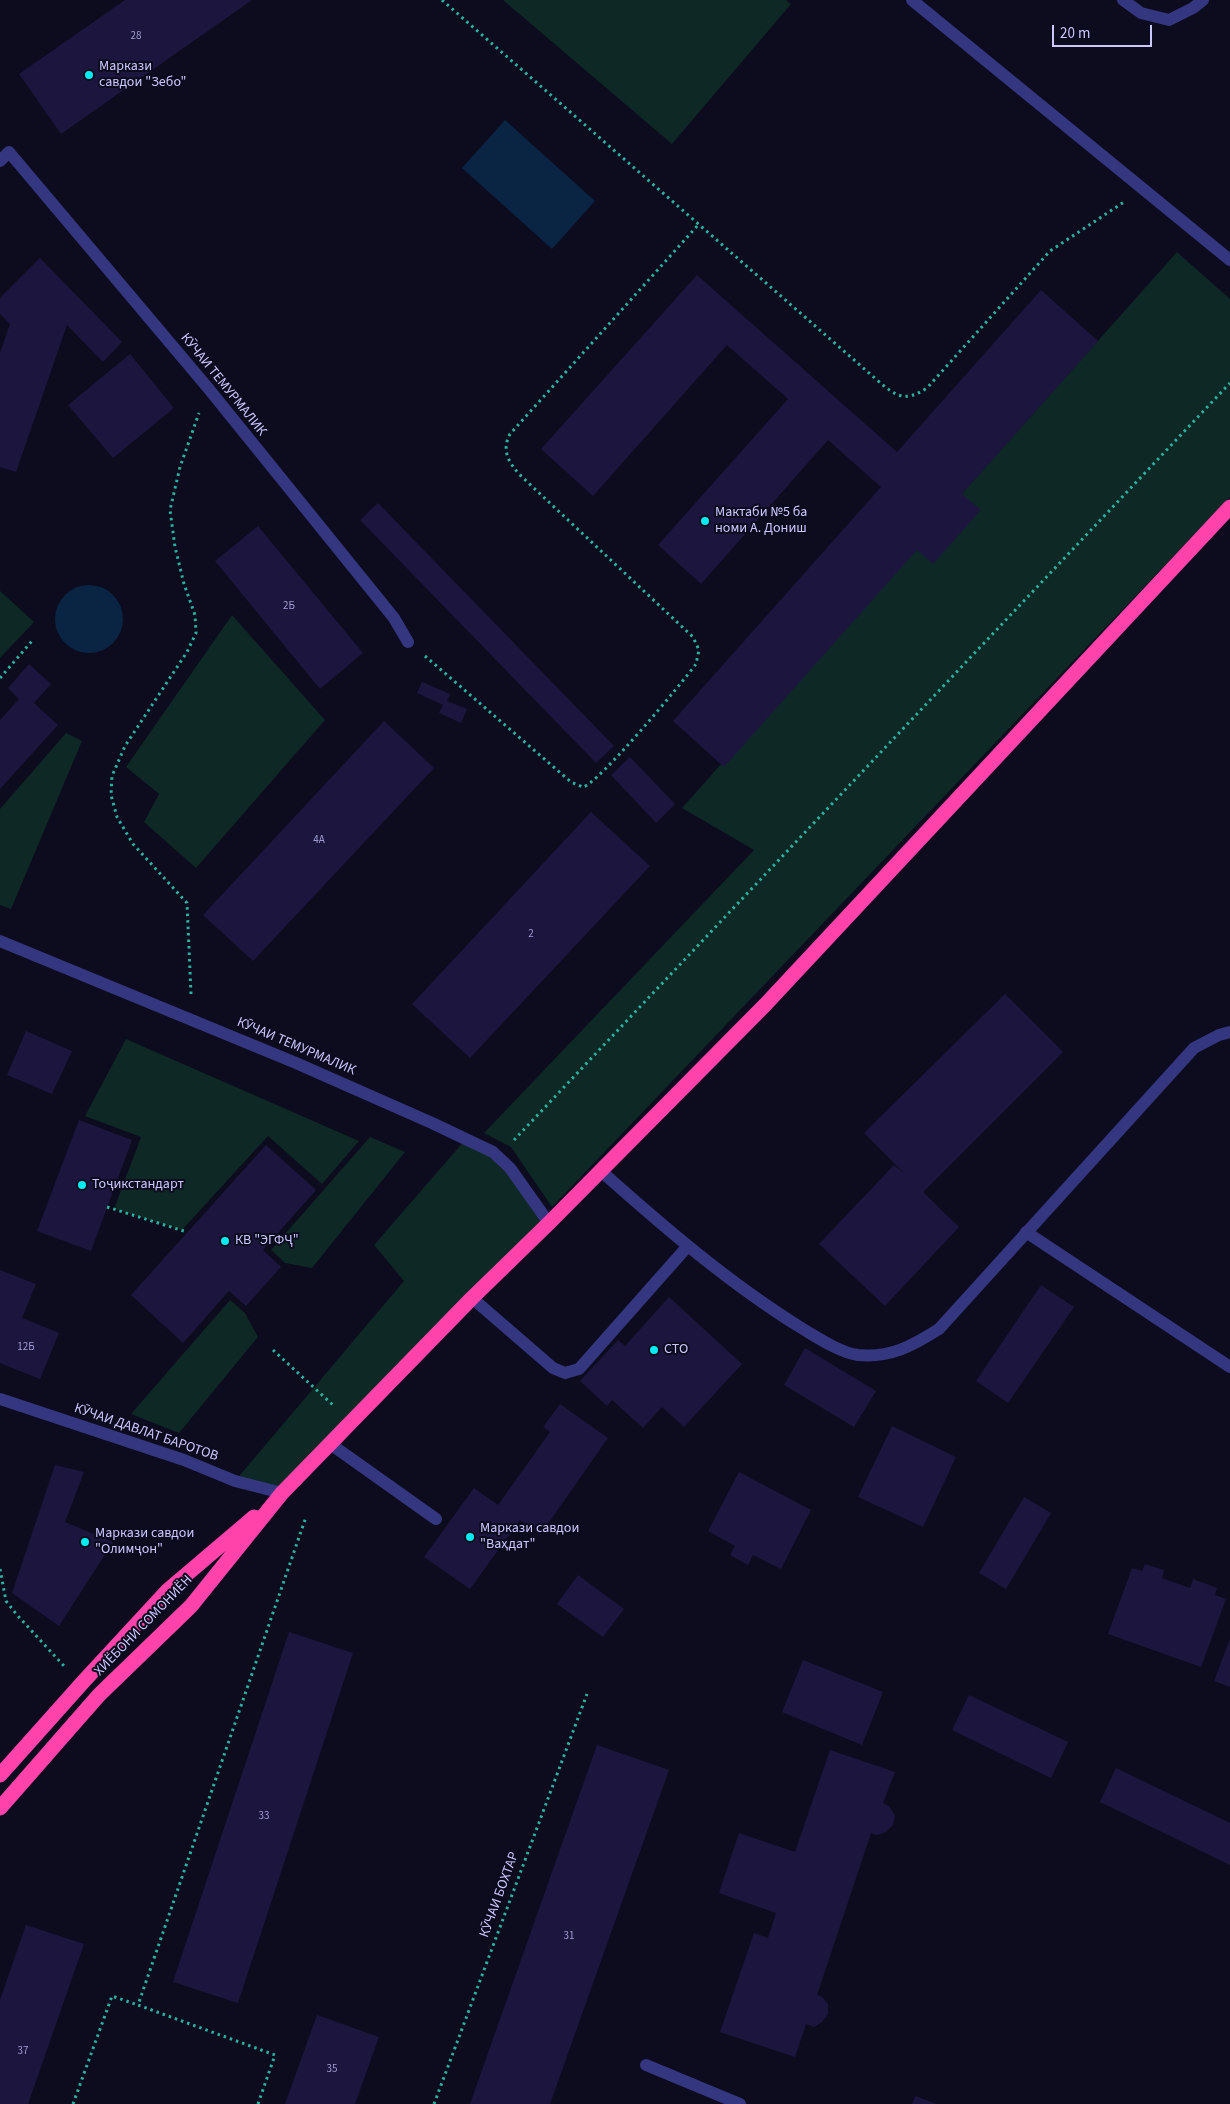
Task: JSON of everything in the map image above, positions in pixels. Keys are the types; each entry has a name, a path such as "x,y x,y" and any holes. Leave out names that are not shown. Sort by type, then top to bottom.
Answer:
{"highway":[{"path":"282,1493 472,1298 549,1224 765,1005 1230,507"},
{"name":"ХИЁБОНИ СОМОНИЁН","path":"0,1775 167,1591 282,1493"},
{"name":"ХИЁБОНИ СОМОНИЁН","path":"0,1808 99,1695 190,1606 282,1493"}],"street":[{"path":"912,0 1230,260"},
{"path":"1124,0 1141,13 1169,20 1193,8 1203,0"},
{"name":"КӮЧАИ ТЕМУРМАЛИК","path":"0,161 9,152 208,388 394,618 408,642"},
{"name":"КӮЧАИ ТЕМУРМАЛИК","path":"0,942 192,1020 432,1123 499,1156 510,1168 549,1224"},
{"path":"601,1171 687,1247 772,1310 822,1341 856,1355 882,1355 911,1347 938,1329 1194,1048 1219,1035 1230,1032"},
{"path":"1026,1232 1230,1367"},
{"path":"472,1298 553,1368 565,1373 578,1369 687,1247"},
{"name":"КӮЧАИ ДАВЛАТ БАРОТОВ","path":"0,1399 184,1460 235,1481 282,1493"},
{"path":"329,1443 436,1519"},
{"path":"646,2065 740,2104"}],"path":[{"path":"442,0 889,390 905,397 913,396 933,382 1050,251 1143,189"},
{"path":"408,642 571,782 582,787 593,782 628,745 696,664 700,650 693,637 521,476 509,461 505,449 510,434 699,224"},
{"path":"499,1156 1230,383"},
{"path":"192,1020 188,903 133,844 118,817 111,794 112,776 125,746 187,652 196,633 195,615 174,547 170,510 180,467 208,388"},
{"path":"0,678 32,642"},
{"path":"107,1207 187,1232"},
{"path":"273,1350 351,1422"},
{"path":"138,2005 306,1517"},
{"path":"0,1569 6,1601 16,1615 57,1661 83,1682"},
{"name":"КӮЧАИ БОХТАР","path":"434,2104 587,1694"},
{"path":"73,2104 112,1996 275,2055 258,2104"}],"green space":[{"path":"503,0 786,0 791,4 672,144"},
{"path":"1177,252 1230,299 1230,497 552,1207 511,1147 484,1133 754,850 682,808"},
{"path":"0,591 34,622 0,658"},
{"path":"232,615 325,720 196,868 144,822 159,794 126,767"},
{"path":"66,733 82,741 11,909 0,905 0,809"},
{"path":"126,1039 359,1141 322,1184 268,1136 182,1230 114,1209 141,1137 85,1116"},
{"path":"370,1137 405,1152 312,1268 285,1263 271,1250"},
{"path":"466,1139 505,1161 549,1223 282,1493 235,1481 404,1281 374,1245"},
{"path":"230,1300 245,1313 258,1337 179,1433 131,1414"}],"water":[{"path":"505,120 595,201 552,249 462,168"},
{"path":"89,585 102,588 113,595 120,606 123,619 120,632 113,643 102,650 89,653 76,650 65,643 58,632 55,619 58,606 65,595 76,588"}],"building":[{"path":"125,0 252,0 61,134 19,74"},
{"path":"40,258 122,342 103,362 67,325 16,472 0,467 0,353 10,324 0,314 0,298"},
{"path":"697,275 897,452 1041,290 1098,341 962,494 981,510 933,564 917,550 724,767 673,721 881,487 828,440 701,584 658,545 788,399 727,345 593,496 541,449"},
{"path":"130,354 174,408 113,458 68,405"},
{"path":"378,503 614,746 596,763 360,520"},
{"path":"258,526 363,653 320,689 215,561"},
{"path":"29,664 51,684 34,703 58,725 0,789 0,720 19,699 8,688"},
{"path":"422,682 450,694 447,701 467,709 461,723 439,713 443,705 417,693"},
{"path":"384,721 434,768 253,961 203,915"},
{"path":"630,757 675,804 656,823 611,775"},
{"path":"591,812 650,866 470,1058 412,1004"},
{"path":"1005,994 1063,1052 923,1192 959,1227 885,1306 819,1244 894,1165 906,1175 864,1133"},
{"path":"26,1031 72,1051 52,1094 7,1075"},
{"path":"79,1120 132,1140 91,1251 37,1231"},
{"name":"КВ \"ЭГФҶ\"","path":"266,1145 316,1190 263,1250 281,1267 246,1306 229,1291 183,1343 131,1295"},
{"path":"0,1270 36,1284 22,1318 59,1333 40,1379 0,1363"},
{"path":"1041,1285 1074,1307 1008,1403 976,1381"},
{"path":"669,1297 742,1364 684,1427 662,1407 643,1428 612,1400 607,1406 580,1381 618,1340 625,1346"},
{"path":"805,1348 876,1391 854,1427 784,1385"},
{"path":"560,1404 608,1438 540,1535 520,1520 470,1589 424,1557 474,1488 498,1505 550,1432 543,1427"},
{"path":"892,1426 956,1457 923,1527 858,1497"},
{"path":"55,1465 84,1472 65,1522 113,1542 59,1626 12,1593"},
{"path":"739,1472 811,1510 781,1569 753,1555 748,1565 730,1555 735,1546 708,1531"},
{"path":"1024,1497 1051,1513 1006,1589 979,1573"},
{"path":"1145,1564 1164,1570 1162,1578 1190,1588 1193,1579 1217,1588 1215,1595 1226,1599 1201,1667 1108,1634 1132,1568 1142,1571"},
{"path":"578,1575 624,1609 603,1637 557,1604"},
{"path":"289,1632 353,1653 238,2003 173,1982"},
{"path":"1230,1639 1230,1687 1214,1681"},
{"path":"803,1660 883,1692 862,1745 782,1712"},
{"path":"969,1695 1068,1742 1051,1778 952,1730"},
{"path":"597,1745 669,1770 550,2104 470,2104"},
{"path":"830,1750 895,1772 883,1803 889,1806 895,1816 893,1825 886,1832 877,1835 871,1833 817,1995 822,1997 828,2004 828,2014 822,2022 814,2027 806,2024 795,2057 720,2032 754,1933 768,1938 776,1913 719,1893 739,1833 795,1852"},
{"path":"1116,1768 1230,1823 1230,1865 1100,1802"},
{"path":"26,1925 84,1944 28,2104 0,2104 0,2000"},
{"path":"317,2015 379,2037 355,2104 285,2104"},
{"path":"915,2096 937,2104 912,2104"}],"place":[{"name":"Маркази савдои \"Зебо\"","path":"89,75"},
{"name":"Мактаби №5 ба номи А. Дониш","path":"705,521"},
{"name":"Тоҷикстандарт","path":"82,1185"},
{"name":"КВ \"ЭГФҶ\"","path":"225,1241"},
{"name":"СТО","path":"654,1350"},
{"name":"Маркази савдои \"Ваҳдат\"","path":"470,1537"},
{"name":"Маркази савдои \"Олимҷон\"","path":"85,1542"}]}
